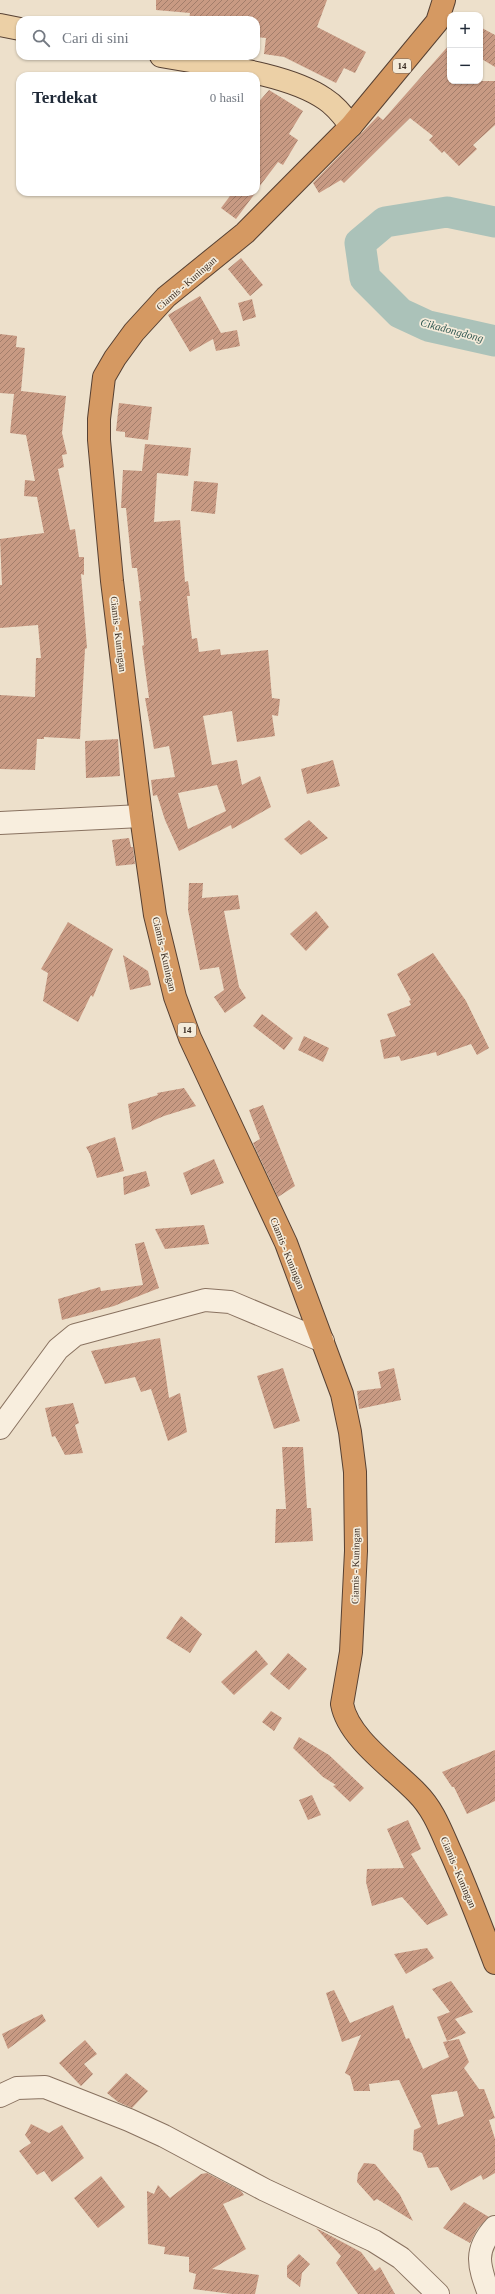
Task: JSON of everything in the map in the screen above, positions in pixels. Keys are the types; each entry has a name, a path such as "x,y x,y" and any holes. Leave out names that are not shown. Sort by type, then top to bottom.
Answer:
{"highway":[{"name":"Ciamis - Kuningan","path":"444,0 437,22 373,101 350,126 244,233 166,298 134,332 115,358 104,377 100,398 99,440 112,581 141,816 155,915 175,997 196,1051 286,1243 342,1394 355,1472 353,1629 342,1704 344,1714 354,1731 417,1793 433,1812 472,1900 495,1963"}],"main road":[{"path":"0,25 16,28"},
{"path":"182,60 246,72"},
{"path":"260,75 283,79 325,99 342,114 350,126"}],"street":[{"path":"0,823 141,816"},
{"path":"0,1428 58,1349 75,1335 192,1302 217,1299 230,1302 323,1341"},
{"path":"0,2096 17,2088 45,2087 136,2124 265,2190 374,2241 401,2258 438,2294"},
{"path":"489,2294 479,2265 484,2240 495,2227"}],"building":[{"path":"156,0 327,0 317,27 366,52 355,73 344,68 336,83 284,57 264,54 266,38 260,37 260,16 190,16 190,13 156,10"},
{"path":"483,29 495,35 495,67 483,60"},
{"path":"447,47 447,84 483,84 483,81 495,81 495,125 473,145 477,149 459,166 444,151 442,153 429,140 433,136 410,118 344,183 341,180 319,193 313,183 378,116 383,120"},
{"path":"269,90 303,111 289,134 298,140 283,165 278,162 260,186 260,100"},
{"path":"230,196 253,196 236,219 221,208"},
{"path":"241,258 263,285 250,296 228,269"},
{"path":"200,296 221,333 237,330 240,346 216,351 213,339 190,352 168,315"},
{"path":"252,299 256,317 243,321 238,303"},
{"path":"0,334 17,336 16,347 25,348 21,391 66,396 62,433 67,454 62,455 64,467 58,469 70,530 75,529 79,557 84,557 84,575 81,574 87,648 85,649 80,739 44,737 44,739 37,739 35,770 0,769 0,695 35,697 36,658 41,658 38,625 0,628 0,585 2,585 0,539 44,533 37,497 24,496 25,480 35,481 26,435 10,433 14,394 0,393"},
{"path":"119,403 152,407 148,440 125,437 125,432 116,431"},
{"path":"145,444 191,448 188,476 157,473 154,522 180,520 185,582 188,581 190,596 187,596 192,639 197,638 199,652 220,649 221,655 268,650 272,698 280,699 278,716 272,715 275,736 237,742 232,711 203,716 212,765 237,760 242,785 260,776 271,807 232,829 231,825 179,851 165,820 157,795 153,796 151,780 175,777 169,746 154,749 145,698 149,698 142,646 144,645 137,568 132,568 126,508 121,508 123,470 142,471","holes":["217,785 226,811 188,829 178,793"]},
{"path":"194,481 218,483 215,514 191,511"},
{"path":"118,739 120,776 86,778 85,741"},
{"path":"333,760 340,786 307,794 301,769"},
{"path":"309,820 328,838 301,855 284,839"},
{"path":"129,838 131,847 133,847 135,864 116,866 112,840"},
{"path":"189,883 203,883 202,898 238,895 240,909 224,911 239,987 246,998 225,1013 214,997 224,990 219,967 200,970 188,910"},
{"path":"316,911 329,927 306,951 290,934"},
{"path":"68,922 113,949 93,997 91,995 78,1022 43,1001 48,973 41,969"},
{"path":"433,953 466,1001 489,1048 477,1055 471,1044 437,1056 436,1052 401,1061 399,1056 384,1059 380,1040 396,1036 387,1014 411,1005 409,1001 411,1000 397,974"},
{"path":"123,955 148,971 151,985 130,990"},
{"path":"262,1014 293,1038 284,1050 253,1026"},
{"path":"304,1036 329,1048 323,1062 298,1050"},
{"path":"184,1088 196,1106 164,1116 132,1130 128,1104 158,1095 157,1093"},
{"path":"263,1105 295,1186 278,1197 253,1143 260,1139 249,1110"},
{"path":"115,1137 124,1171 97,1178 90,1154 86,1147"},
{"path":"214,1159 224,1183 191,1195 183,1173"},
{"path":"146,1171 150,1186 124,1195 123,1177"},
{"path":"204,1225 209,1244 165,1249 155,1229"},
{"path":"144,1242 159,1288 114,1306 62,1320 58,1299 100,1287 101,1291 143,1285 135,1244"},
{"path":"160,1338 169,1398 180,1393 187,1432 168,1441 151,1389 141,1392 135,1377 105,1384 91,1351"},
{"path":"283,1368 300,1421 274,1429 257,1376"},
{"path":"394,1368 401,1400 359,1409 357,1391 381,1388 378,1372"},
{"path":"73,1403 79,1423 75,1425 83,1453 65,1455 55,1436 52,1437 45,1408"},
{"path":"282,1447 303,1447 307,1508 311,1508 313,1541 275,1543 276,1509 286,1509"},
{"path":"181,1616 202,1634 190,1653 166,1638"},
{"path":"256,1650 268,1664 234,1695 221,1682"},
{"path":"288,1653 307,1669 289,1690 270,1674"},
{"path":"271,1711 282,1718 274,1731 262,1722"},
{"path":"299,1737 329,1755 364,1788 350,1802 333,1786 336,1785 323,1777 293,1748"},
{"path":"495,1750 495,1801 467,1814 454,1787 452,1787 442,1772"},
{"path":"312,1795 321,1815 308,1820 299,1800"},
{"path":"408,1820 421,1849 411,1854 448,1915 427,1925 402,1897 372,1906 366,1882 367,1869 404,1868 387,1829"},
{"path":"427,1948 434,1958 406,1974 394,1954"},
{"path":"451,1981 473,2012 455,2019 466,2033 447,2041 437,2017 450,2012 432,1989"},
{"path":"334,1990 350,2023 393,2005 406,2039 409,2038 423,2069 449,2057 443,2042 459,2039 469,2062 464,2068 479,2089 484,2089 495,2118 489,2120 495,2139 495,2173 483,2180 481,2175 451,2191 438,2167 428,2168 422,2153 413,2150 414,2130 421,2127 399,2080 369,2084 370,2091 354,2091 350,2076 345,2073 361,2035 342,2042 326,1993","holes":["457,2091 464,2116 438,2125 431,2095"]},
{"path":"42,2014 46,2021 8,2049 2,2034"},
{"path":"85,2040 97,2054 84,2064 93,2074 81,2086 59,2063"},
{"path":"126,2073 148,2091 132,2108 118,2102 107,2093"},
{"path":"31,2124 49,2133 62,2125 84,2158 52,2182 44,2171 37,2175 19,2151 31,2143 25,2135"},
{"path":"364,2163 375,2164 400,2195 413,2221 377,2199 374,2201 357,2182 358,2173"},
{"path":"207,2173 241,2191 244,2195 223,2204 246,2249 212,2269 259,2275 255,2294 232,2294 193,2289 196,2274 189,2272 189,2257 164,2254 165,2247 148,2244 147,2191 154,2194 158,2185 170,2198 201,2174"},
{"path":"101,2176 125,2207 98,2228 74,2198"},
{"path":"464,2202 489,2217 478,2228 470,2243 443,2228"},
{"path":"316,2228 361,2252 375,2271 380,2267 395,2294 358,2294 336,2263 341,2256"},
{"path":"299,2254 310,2264 302,2273 300,2287 287,2277 287,2266"}],"waterway":[{"name":"Cikadongdong","path":"495,222 447,212 385,222 360,243 365,278 400,313 428,326 495,341"}]}
